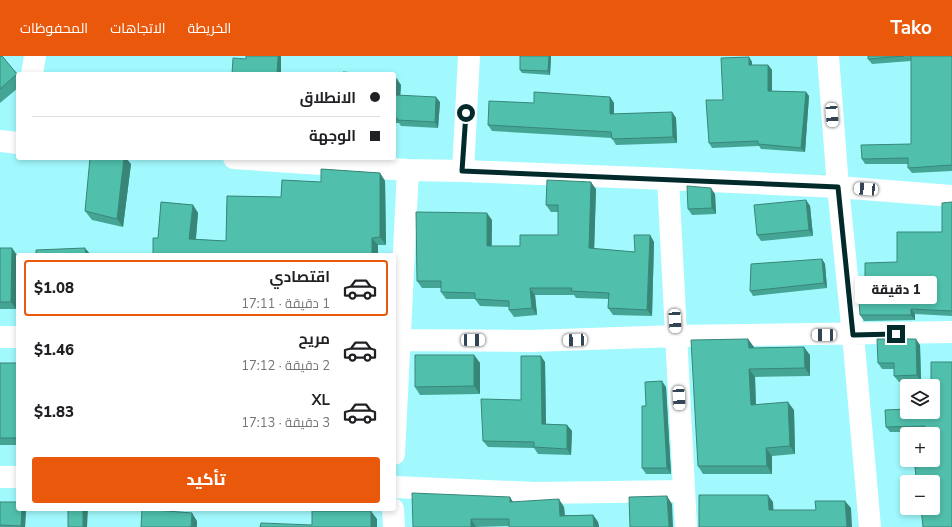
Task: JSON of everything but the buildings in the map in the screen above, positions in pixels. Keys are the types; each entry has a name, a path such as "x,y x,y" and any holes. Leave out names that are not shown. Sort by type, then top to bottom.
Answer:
{"street":[{"path":"32,72 35,56"},
{"path":"462,171 469,56"},
{"path":"828,56 838,187 870,527"},
{"path":"0,141 16,142"},
{"path":"263,160 408,170 668,179 838,187 952,196"},
{"path":"396,378 408,170"},
{"path":"668,179 686,527"},
{"path":"397,340 531,341 676,336 853,335 952,332"},
{"path":"0,337 16,337"},
{"path":"0,477 16,477"},
{"path":"396,487 536,493 684,491"},
{"path":"393,511 394,527"}],"route":[{"path":"466,113 462,171 838,187 853,335 896,334"}]}
